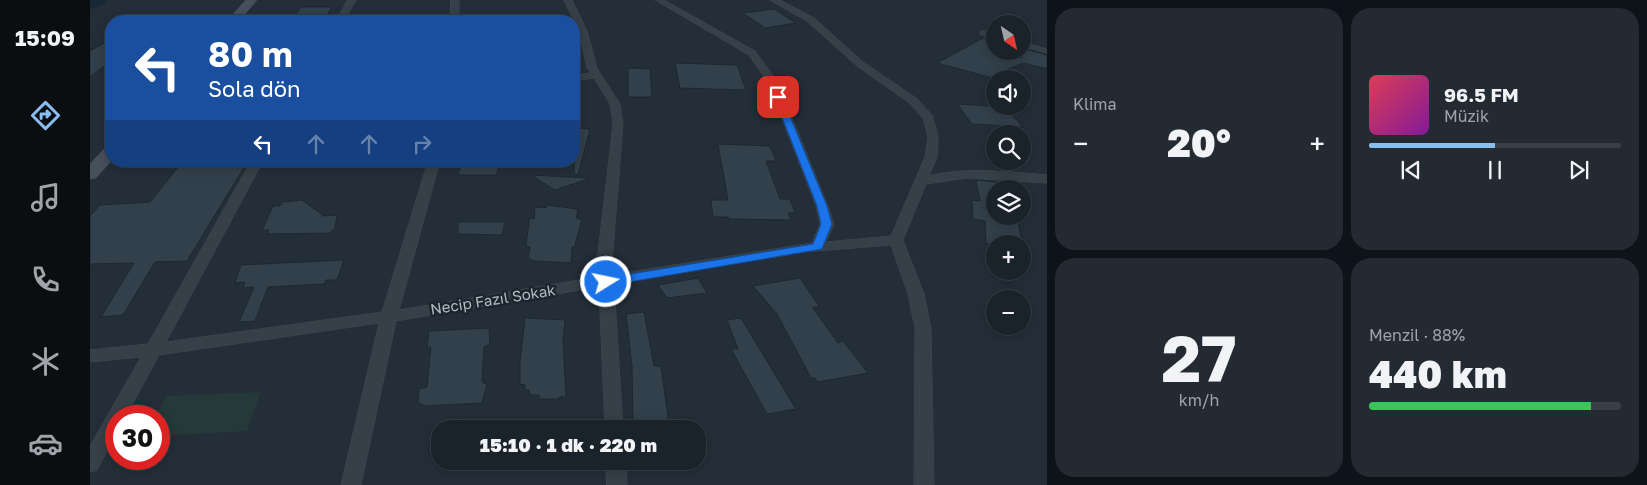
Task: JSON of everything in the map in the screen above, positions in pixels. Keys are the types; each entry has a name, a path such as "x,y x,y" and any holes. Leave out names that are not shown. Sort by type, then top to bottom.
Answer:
{"main road":[{"path":"238,15 252,0"},
{"path":"90,174 105,159"}],"street":[{"path":"343,15 352,0"},
{"path":"455,0 455,15"},
{"path":"568,0 573,15"},
{"path":"659,0 752,53 772,81 822,206 827,224 818,247"},
{"path":"774,0 811,20 860,64 912,100 928,117 933,136 932,157 896,240 912,282 923,326 926,386 922,465 924,485"},
{"path":"580,28 583,31 594,72 615,104 618,124 603,271 606,282 614,420"},
{"path":"580,71 594,72"},
{"path":"580,76 594,72"},
{"path":"123,405 254,167"},
{"path":"351,485 389,316 432,167"},
{"path":"920,182 936,177 965,174 990,174 1047,179"},
{"name":"Necip Fazıl Sokak","path":"90,356 153,350 389,316 818,247 896,240"},
{"path":"90,464 105,437"},
{"path":"616,470 617,485"}],"lane":[{"path":"982,33 986,34"},
{"path":"1031,46 1047,50"}],"green space":[{"path":"261,392 247,431 170,435 170,405 162,405 167,396"}],"building":[{"path":"301,7 332,7 327,15 295,15"},
{"path":"774,9 796,23 765,28 743,13"},
{"path":"983,38 986,39 986,60 1031,60 1031,51 1047,55 1047,69 1023,63 1007,70 986,70 986,76 937,63"},
{"path":"105,42 105,66 90,77 90,51"},
{"path":"675,63 737,65 746,90 680,88"},
{"path":"628,68 650,69 652,97 628,97"},
{"path":"957,104 986,106 986,115 1012,115 1021,125 989,125 972,124"},
{"path":"580,128 590,129 578,175 574,174 574,167 580,167"},
{"path":"718,144 770,146 776,161 766,161 780,199 790,199 795,213 788,213 791,220 713,217 711,200 728,200"},
{"path":"178,167 244,167 187,261 155,262 123,315 101,317 134,263 90,264 90,216 100,205 150,202"},
{"path":"460,167 499,167 496,175 458,175"},
{"path":"531,175 588,178 588,179 555,190"},
{"path":"976,180 986,181 986,225 1019,225 1020,235 986,235 986,244 985,221 973,219 972,200 980,201"},
{"path":"302,200 324,216 337,215 335,228 330,233 268,234 269,230 262,230 273,206 280,206 283,202"},
{"path":"547,205 578,209 576,218 582,220 574,248 572,247 571,263 534,261 528,258 530,247 526,246 530,218 534,219 535,207 546,208"},
{"path":"458,222 505,222 502,235 458,234"},
{"path":"344,260 337,280 326,280 324,284 268,287 255,321 239,322 254,287 243,288 245,282 235,283 241,265"},
{"path":"698,278 707,293 667,298 658,285"},
{"path":"800,278 819,306 813,308 838,343 843,341 868,373 818,382 815,378 811,378 777,314 753,286"},
{"path":"644,312 654,366 661,366 668,420 633,420 632,366 626,314"},
{"path":"525,318 565,320 563,339 566,397 559,397 560,399 539,399 539,395 530,395 529,390 525,390 525,385 520,384 520,363"},
{"path":"741,318 796,409 767,414 731,349 738,349 727,320"},
{"path":"489,328 490,344 484,347 482,382 487,385 482,403 424,406 418,402 419,389 427,387 431,347 427,347 429,331"}],"waterway":[{"path":"90,4 98,0"}],"route":[{"path":"606,282 818,247 827,224 822,206 778,97"}]}
